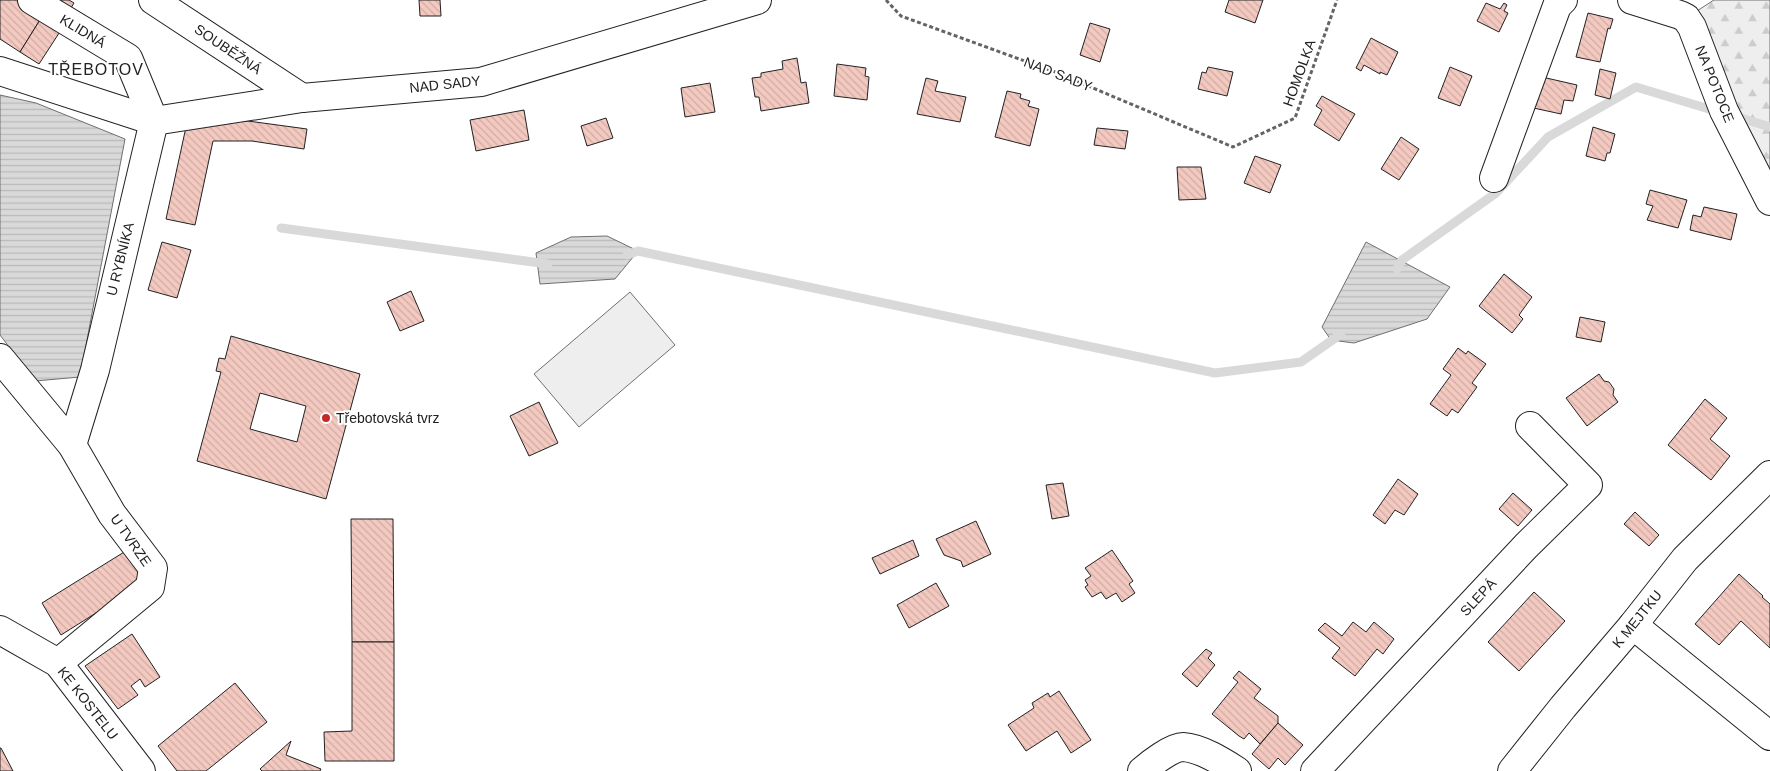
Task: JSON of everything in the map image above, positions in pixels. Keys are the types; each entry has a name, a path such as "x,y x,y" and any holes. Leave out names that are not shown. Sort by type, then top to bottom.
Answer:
{"street":[{"name":"KLIDNÁ","path":"32,0 128,58 154,121"},
{"name":"SOUBĚŽNÁ","path":"153,0 302,98"},
{"name":"NAD SADY","path":"154,121 302,98 481,82 757,0"},
{"path":"1494,178 1556,6 1563,0"},
{"name":"NA POTOCE","path":"1632,0 1686,18 1692,27 1724,111 1770,201"},
{"path":"0,71 154,121"},
{"name":"U RYBNÍKA","path":"72,444 95,370 154,121"},
{"path":"0,358 72,444"},
{"name":"SLEPÁ","path":"1315,771 1526,546 1588,485 1530,426"},
{"name":"U TVRZE","path":"58,663 150,587 152,568 112,514 72,444"},
{"name":"K MEJTKU","path":"1512,771 1685,559 1770,475"},
{"path":"1633,625 1770,736"},
{"name":"KE KOSTELU","path":"0,630 58,663 140,771"},
{"path":"1142,771 1155,759 1182,747 1206,753 1237,771"}],"path":[{"name":"NAD SADY","path":"886,0 900,16 1055,72 1233,147"},
{"name":"HOMOLKA","path":"1233,147 1295,118 1337,0"}],"green space":[{"path":"1714,0 1770,0 1770,209 1686,18"},
{"path":"630,292 675,345 579,427 534,374"}],"shaded area":[{"path":"0,95 36,103 125,139 80,377 35,381 0,335"},
{"path":"607,236 638,251 615,279 540,284 536,253 571,237"},
{"path":"1366,242 1450,287 1427,319 1354,343 1331,340 1322,327"}],"building":[{"path":"0,0 20,0 43,15 20,52 0,39"},
{"path":"51,0 69,0 74,3 69,11"},
{"path":"419,0 440,0 441,16 420,16"},
{"path":"1229,0 1263,0 1255,23 1225,12"},
{"path":"1486,3 1500,9 1504,3 1507,5 1504,11 1508,13 1499,32 1477,21"},
{"path":"1588,13 1613,19 1610,29 1608,28 1600,62 1576,57"},
{"path":"43,15 63,27 39,64 20,52"},
{"path":"1090,23 1110,29 1100,62 1080,55"},
{"path":"1371,38 1398,52 1387,75 1380,72 1380,74 1364,65 1361,71 1356,68"},
{"path":"797,58 801,83 806,82 809,103 761,111 759,97 755,97 752,78 761,77 761,73 783,69 782,61"},
{"path":"837,64 866,68 865,76 869,77 867,100 834,96"},
{"path":"1208,67 1233,72 1227,96 1198,89 1202,72 1206,73"},
{"path":"1450,67 1472,76 1460,106 1438,98"},
{"path":"1600,69 1616,73 1610,99 1595,95"},
{"path":"1542,77 1577,85 1573,101 1564,100 1561,114 1529,107"},
{"path":"926,78 938,81 935,91 966,97 960,122 917,114"},
{"path":"710,83 715,112 685,117 681,88"},
{"path":"1007,91 1021,94 1020,98 1030,101 1028,106 1039,109 1030,146 995,137"},
{"path":"1322,96 1355,114 1339,141 1314,125 1322,110 1316,106"},
{"path":"524,110 529,140 476,151 470,120"},
{"path":"606,118 613,138 587,146 581,126"},
{"path":"248,121 307,129 304,149 252,141 213,141 195,225 166,219 186,127 216,122"},
{"path":"1593,127 1615,134 1610,153 1607,153 1605,161 1586,156"},
{"path":"1097,128 1128,131 1125,149 1094,145"},
{"path":"1401,137 1419,149 1399,180 1381,169"},
{"path":"1255,156 1281,165 1270,193 1244,183"},
{"path":"1177,167 1201,167 1206,199 1179,200"},
{"path":"1650,190 1687,200 1678,228 1647,220 1653,206 1646,204"},
{"path":"1704,207 1737,214 1731,240 1690,230 1693,215 1701,217"},
{"path":"162,242 191,250 177,298 148,290"},
{"path":"1504,274 1532,297 1519,315 1523,319 1512,333 1479,306"},
{"path":"411,291 424,321 400,331 387,302"},
{"path":"1580,317 1605,322 1601,342 1576,337"},
{"name":"Třebotovská tvrz","path":"231,336 360,374 326,499 197,461 221,372 216,371 219,358 225,359","holes":["260,393 306,406 297,442 250,429"]},
{"path":"1458,348 1466,354 1468,351 1486,364 1472,383 1477,387 1458,413 1452,409 1447,416 1430,404 1451,375 1443,369"},
{"path":"1599,374 1614,389 1613,395 1618,402 1587,426 1566,398"},
{"path":"1705,399 1727,418 1710,439 1730,456 1711,480 1668,445"},
{"path":"539,402 558,443 529,456 510,416"},
{"path":"1398,479 1418,494 1404,515 1395,510 1385,524 1373,515"},
{"path":"1063,483 1069,516 1052,519 1046,485"},
{"path":"1513,493 1532,510 1518,526 1499,509"},
{"path":"1635,512 1659,535 1649,546 1624,524"},
{"path":"351,519 393,519 394,642 352,642"},
{"path":"976,521 991,554 963,567 961,561 944,555 936,539"},
{"path":"913,540 919,556 880,574 872,558"},
{"path":"129,549 150,579 61,635 42,603"},
{"path":"1112,550 1133,581 1129,584 1135,593 1122,602 1116,593 1106,599 1101,592 1092,597 1085,587 1088,585 1085,580 1091,576 1085,568"},
{"path":"1739,574 1770,604 1770,648 1741,621 1719,645 1695,624"},
{"path":"936,583 949,606 909,628 897,605"},
{"path":"1534,592 1565,621 1519,671 1488,642"},
{"path":"1353,622 1366,632 1374,622 1394,639 1383,654 1377,649 1355,676 1332,658 1340,648 1318,630 1325,623 1342,636"},
{"path":"132,634 160,677 145,687 140,679 131,686 138,695 118,709 85,666"},
{"path":"352,642 394,642 394,761 325,761 324,732 352,731"},
{"path":"1206,649 1212,653 1208,658 1215,665 1197,687 1182,674"},
{"path":"1239,671 1261,689 1254,698 1278,716 1278,723 1260,744 1249,733 1244,739 1239,736 1212,714 1238,682 1233,678"},
{"path":"235,683 267,722 206,771 177,771 158,746"},
{"path":"1059,691 1091,740 1071,753 1057,731 1026,751 1008,725 1034,708 1032,703 1048,693 1050,697"},
{"path":"1278,723 1303,745 1285,765 1278,758 1269,769 1252,754"},
{"path":"291,741 286,755 321,769 320,771 262,771 260,769"},
{"path":"1,748 13,771 0,771"}],"waterway":[{"path":"1397,269 1402,260 1496,193 1548,137 1636,87 1719,112"},
{"path":"1734,116 1770,127"},
{"path":"281,228 548,264"},
{"path":"627,255 638,251 1215,373 1301,362 1341,334"}],"place":[{"name":"Třebotovská tvrz","path":"326,418"}],"district":[{"name":"TŘEBOTOV","path":"96,69"}]}
